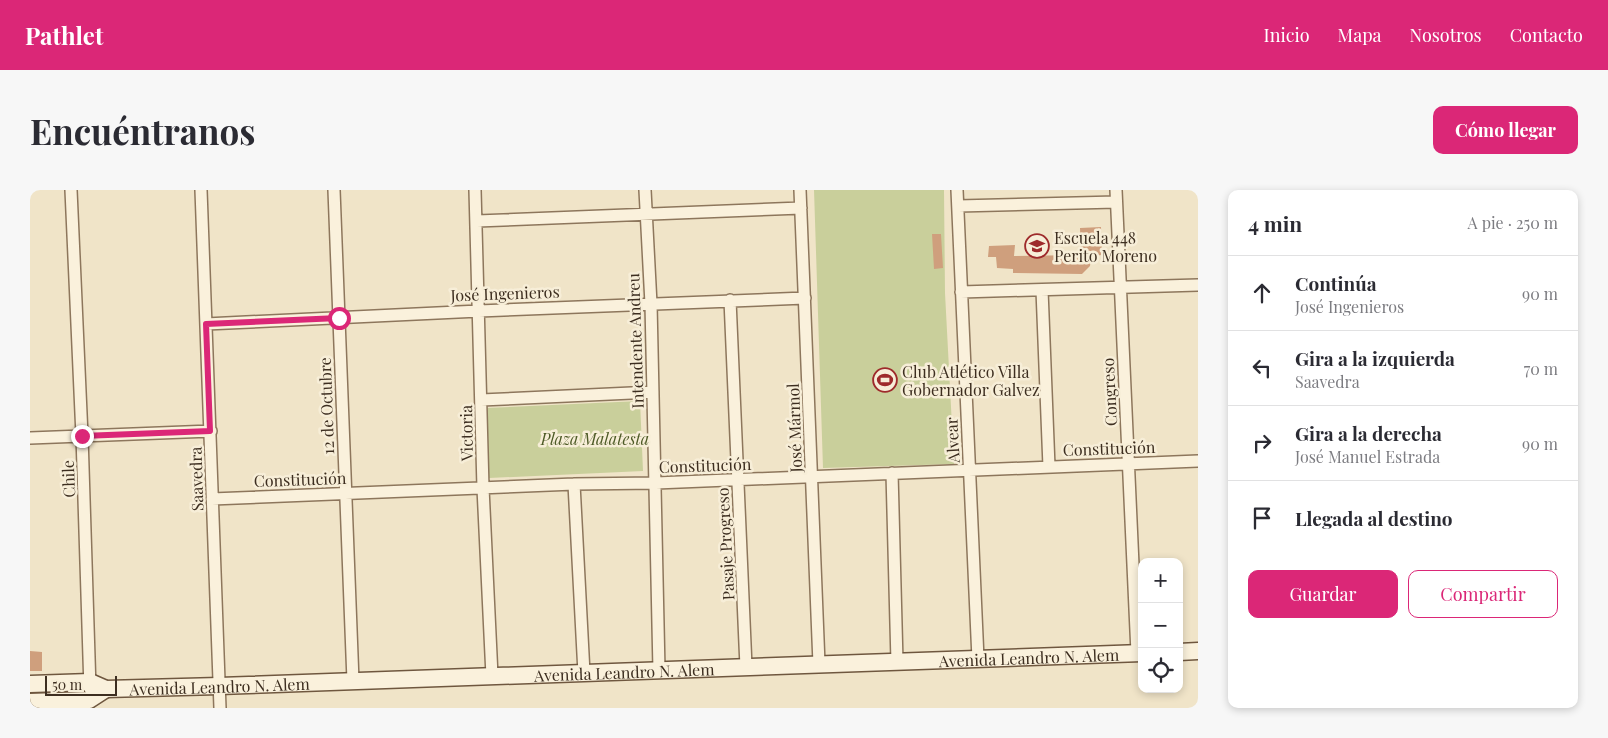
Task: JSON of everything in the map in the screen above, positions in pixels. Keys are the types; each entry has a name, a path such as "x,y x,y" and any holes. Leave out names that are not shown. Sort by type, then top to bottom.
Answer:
{"street":[{"name":"Chile","path":"72,190 82,436 90,682 89,704"},
{"name":"Saavedra","path":"201,190 220,708"},
{"name":"12 de Octubre","path":"334,190 353,681"},
{"name":"Victoria","path":"475,190 483,488 492,676"},
{"name":"Intendente Andreu","path":"645,190 651,304 659,670"},
{"name":"José Mármol","path":"800,190 819,664"},
{"name":"Alvear","path":"957,190 978,659"},
{"path":"958,206 1116,196"},
{"name":"Congreso","path":"1116,196 1139,648"},
{"path":"477,221 801,208"},
{"path":"961,292 1198,285"},
{"path":"1042,290 1049,467"},
{"name":"José Ingenieros","path":"206,324 479,310 805,298"},
{"name":"Pasaje Progreso","path":"730,300 746,667"},
{"path":"481,400 653,392"},
{"path":"30,438 210,431"},
{"name":"Constitución","path":"212,499 1198,461"},
{"path":"892,474 897,662"},
{"path":"574,484 584,673"},
{"path":"1183,652 1198,651"},
{"name":"Avenida Leandro N. Alem","path":"30,684 90,682 106,688 219,686 1138,653"},
{"name":"Avenida Leandro N. Alem","path":"89,704 106,688"},
{"path":"30,702 89,704"}],"green space":[{"name":"Club Atlético Villa Gobernador Galvez","path":"814,190 944,190 945,293 954,464 823,468"},
{"name":"Plaza Malatesta","path":"640,401 643,471 489,478 486,408"}],"building":[{"path":"1101,227 1102,255 1091,256 1090,266 1082,274 1013,273 1013,269 997,268 996,257 988,257 989,246 1015,245 1014,256 1081,255 1080,228"},
{"path":"932,234 941,234 943,268 934,269"},
{"path":"30,651 42,652 42,671 30,671"}],"place":[{"name":"Escuela 448 Perito Moreno","path":"1037,246"},
{"name":"Club Atlético Villa Gobernador Galvez","path":"885,380"}],"route":[{"path":"82,436 210,431 206,324 339,318"}]}
